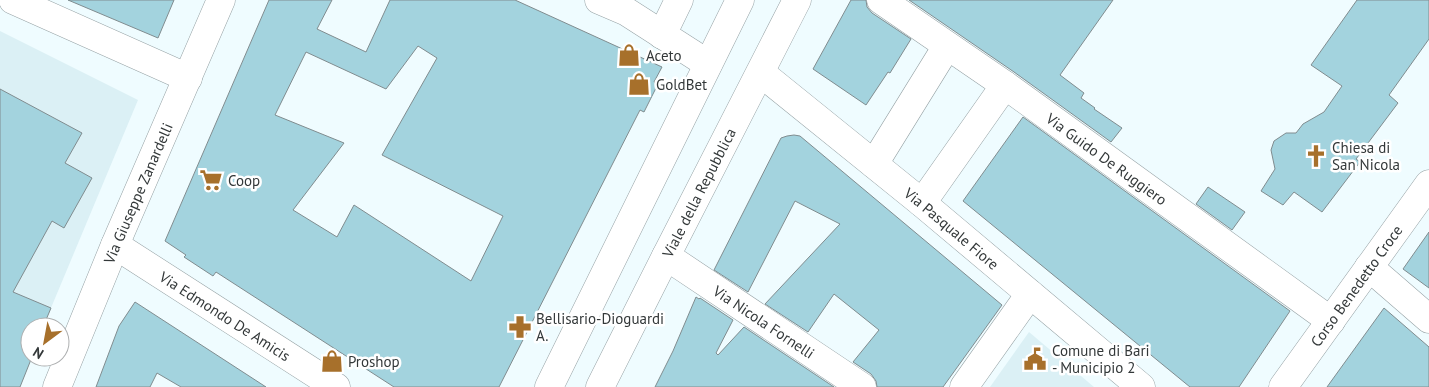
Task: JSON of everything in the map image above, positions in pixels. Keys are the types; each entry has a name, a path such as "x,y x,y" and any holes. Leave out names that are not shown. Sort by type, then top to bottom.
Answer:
{"street":[{"path":"13,0 188,78"},
{"name":"Via Giuseppe Zanardelli","path":"57,387 115,245 221,0"},
{"path":"599,0 630,6 662,35 708,64"},
{"path":"662,35 679,0"},
{"path":"549,387 740,0"},
{"name":"Viale della Repubblica","path":"600,387 797,0"},
{"name":"Via Guido De Ruggiero","path":"881,0 1005,85 1331,320"},
{"path":"874,164 947,46"},
{"name":"Via Pasquale Fiore","path":"761,73 922,203 1141,387"},
{"path":"922,203 1005,85"},
{"name":"Corso Benedetto Croce","path":"1283,387 1429,184"},
{"name":"Via Edmondo De Amicis","path":"115,245 336,387"},
{"name":"Via Nicola Fornelli","path":"666,256 862,387"},
{"path":"1370,267 1429,319"},
{"path":"964,387 1030,294"}],"shaded area":[{"path":"0,31 138,100 47,317 20,317 20,367 0,387"},
{"name":"Comune di Bari - Municipio 2","path":"1029,332 1094,387 990,387"}],"building":[{"path":"68,0 174,0 158,38"},
{"path":"269,0 332,0 317,29 366,52 390,0 515,0 662,67 654,82 658,84 644,112 640,110 499,387 394,387 216,272 213,276 184,257 186,255 165,241","holes":["418,46 437,58 382,155 503,216 471,281 354,205 337,237 293,210 344,143 275,115 306,52 386,89"]},
{"path":"851,0 866,0 867,7 872,13 911,39 890,73 888,72 866,105 813,69"},
{"path":"909,0 1113,0 1060,75 1084,93 1081,98 1122,128 1111,142"},
{"path":"1357,0 1429,0 1429,39 1389,95 1398,103 1356,159 1360,162 1322,212 1294,192 1283,205 1261,191 1275,169 1271,150 1274,141 1286,133 1296,133 1303,124 1324,112 1342,86 1311,65"},
{"path":"0,89 82,133 65,163 92,178 64,228 52,221 13,292 51,308 47,317 20,317 20,367 28,367 20,387 0,387"},
{"path":"1023,117 1290,311 1239,387 1190,387 963,201"},
{"path":"794,135 800,136 1002,305 943,387 877,387 876,381 871,374 853,362 879,330 834,294 808,332 765,304 840,224 795,201 748,292 714,270 781,138"},
{"path":"1208,187 1245,212 1232,230 1196,204"},
{"path":"1429,232 1429,288 1403,269"},
{"path":"696,297 733,320 716,353 718,355 744,327 834,387 655,387"},
{"path":"135,302 266,387 181,387 157,373 150,387 96,387 119,326"},
{"path":"1384,308 1429,347 1429,387 1327,387"}],"place":[{"name":"Aceto","path":"629,55"},
{"name":"GoldBet","path":"639,84"},
{"name":"Chiesa di San Nicola","path":"1316,156"},
{"name":"Coop","path":"211,180"},
{"name":"Bellisario-Dioguardi A.","path":"520,327"},
{"name":"Comune di Bari - Municipio 2","path":"1035,359"},
{"name":"Proshop","path":"332,361"}]}
